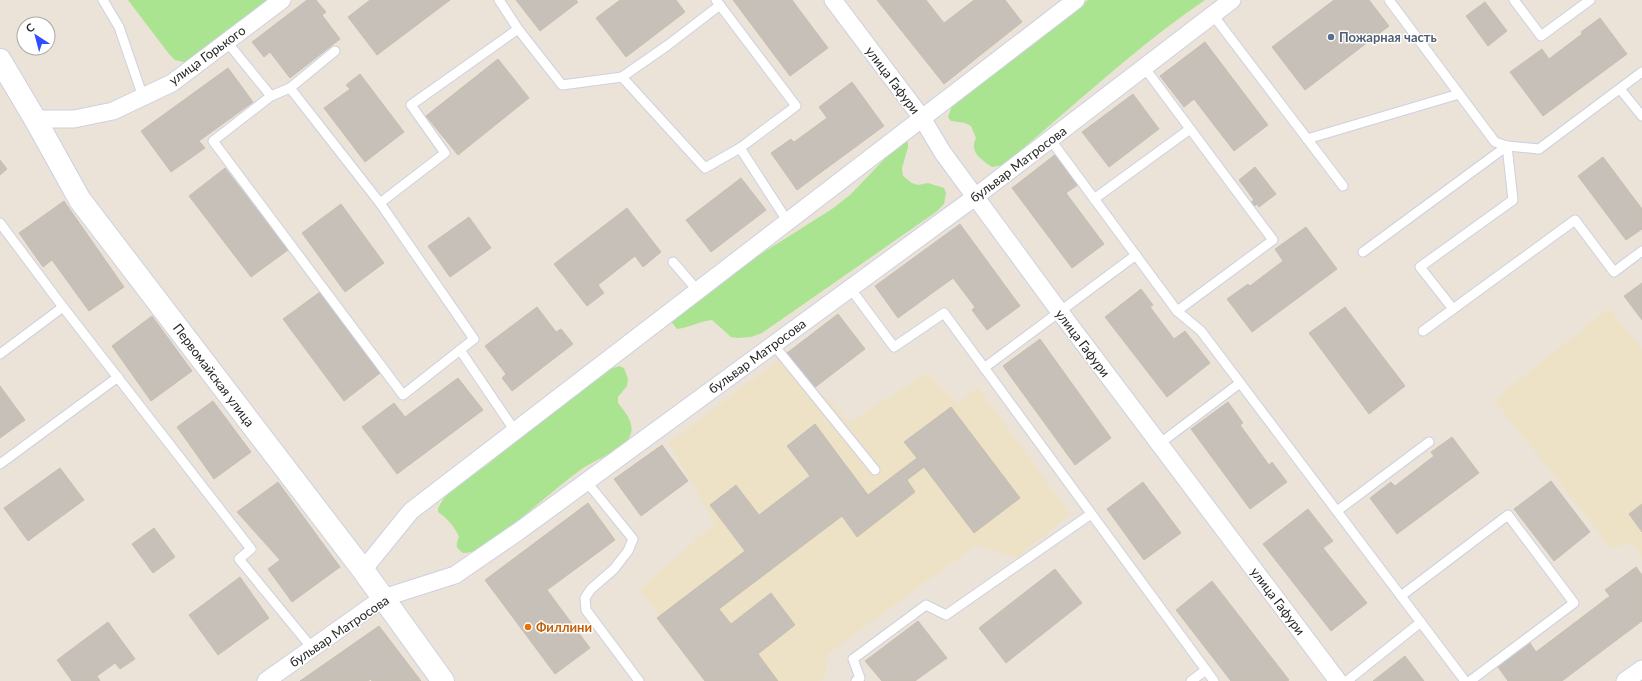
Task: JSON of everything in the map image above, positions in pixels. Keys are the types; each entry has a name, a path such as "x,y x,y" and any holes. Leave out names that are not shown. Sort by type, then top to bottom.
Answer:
{"street":[{"name":"улица Горького","path":"35,119 74,119 113,111 143,97 172,83 282,0"},
{"path":"363,570 411,511 1076,0"},
{"name":"бульвар Матросова","path":"266,681 383,598 455,575 975,197 1232,0"},
{"name":"улица Гафури","path":"839,2 922,118 943,152 975,197 1338,681"},
{"name":"Первомайская улица","path":"0,60 80,200 363,570 443,681"},
{"path":"1625,681 1642,668"}],"lane":[{"path":"103,0 119,27 143,97"},
{"path":"499,0 518,29 562,85 622,77 668,45 718,2 796,106 740,148 705,168 622,77"},
{"path":"1389,0 1496,142 1507,146 1539,149 1642,72"},
{"path":"1514,0 1541,36 1590,0"},
{"path":"1213,14 1343,186"},
{"path":"380,203 445,153 411,105 518,29"},
{"path":"227,42 271,96"},
{"path":"290,88 380,203 474,339 403,395 213,141 271,96 290,88 335,51"},
{"path":"1144,67 1273,240 1177,311"},
{"path":"1620,89 1642,116"},
{"path":"1308,139 1459,94"},
{"path":"1094,199 1190,129"},
{"path":"1050,139 1177,311 1201,331 1465,681"},
{"path":"1363,252 1507,146"},
{"path":"1453,309 1420,267 1513,200 1507,146"},
{"path":"740,148 788,222"},
{"path":"1423,331 1575,220 1614,272 1642,251"},
{"path":"0,223 63,307 251,549 239,560 312,648"},
{"path":"984,368 1136,255"},
{"path":"673,262 698,291"},
{"path":"850,288 894,347 944,313 1214,681"},
{"path":"0,354 63,307"},
{"path":"773,344 875,470"},
{"path":"460,350 515,431"},
{"path":"0,464 118,377"},
{"path":"1159,444 1240,383"},
{"path":"1337,511 1428,442"},
{"path":"586,481 633,539 628,551 614,569 591,589 585,598 586,610 639,681"},
{"path":"859,680 853,659 926,605 946,615 1091,514"},
{"path":"1401,596 1508,515 1574,602 1470,681"},
{"path":"1347,681 1421,622"},
{"path":"1191,681 1206,670"}],"shaded area":[{"path":"1609,308 1642,349 1642,558 1631,543 1611,548 1494,400"},
{"path":"785,355 812,390 827,398 850,422 927,373 958,404 978,387 1070,514 1017,558 976,545 828,654 825,677 820,681 710,681 639,590 715,523 668,443"}],"green space":[{"path":"128,0 271,0 188,63 175,60 169,54"},
{"path":"1088,0 1205,0 1127,59 1003,165 992,167 975,152 974,143 976,138 971,126 965,123 951,121 948,117 952,106"},
{"path":"906,141 908,142 908,147 902,168 903,176 912,183 918,185 928,183 944,188 946,193 944,204 936,212 762,333 751,337 731,337 712,320 677,329 670,320 756,257 832,209 850,195 895,148"},
{"path":"619,366 624,368 628,379 627,386 618,397 618,403 630,421 632,431 627,441 613,452 583,468 495,539 472,552 463,553 457,546 459,537 453,526 438,512 438,508 444,498 466,479 487,465 515,441 601,375 610,369"}],"building":[{"path":"307,0 316,0 326,12 322,15 340,39 290,78 270,52 264,57 252,42"},
{"path":"370,0 450,0 377,55 348,17"},
{"path":"516,0 576,0 578,2 540,31"},
{"path":"620,0 676,0 685,12 626,57 596,18"},
{"path":"733,0 792,0 828,48 790,76"},
{"path":"877,0 926,0 944,23 974,0 1005,0 1022,22 944,84"},
{"name":"Пожарная часть","path":"1334,0 1369,0 1389,26 1305,90 1272,47"},
{"path":"1485,2 1507,31 1488,46 1466,16"},
{"path":"1600,18 1627,54 1543,116 1510,72 1542,49 1549,59"},
{"path":"1205,42 1268,125 1234,151 1194,99 1184,107 1160,76"},
{"path":"498,59 529,98 458,155 426,116"},
{"path":"228,68 253,102 199,141 205,148 171,172 141,131"},
{"path":"360,74 404,132 365,162 324,108 350,89 346,85"},
{"path":"852,82 884,126 797,190 771,153 791,139 794,142 827,118 819,107"},
{"path":"1133,94 1159,129 1109,167 1082,132"},
{"path":"1056,154 1079,184 1066,193 1104,244 1072,268 1012,188"},
{"path":"1603,157 1642,209 1642,229 1626,240 1578,176"},
{"path":"0,160 7,169 0,175"},
{"path":"1255,167 1276,194 1259,207 1257,204 1253,207 1250,203 1254,200 1239,180"},
{"path":"225,168 288,250 251,277 189,196"},
{"path":"741,178 766,210 711,252 686,220"},
{"path":"64,201 124,287 89,311 52,260 43,267 19,233"},
{"path":"341,204 384,263 345,292 302,233"},
{"path":"627,208 661,252 643,267 635,256 598,285 604,293 587,306 554,264"},
{"path":"469,217 491,248 450,277 428,246"},
{"path":"960,224 1020,306 987,330 972,310 975,307 953,278 898,318 875,286"},
{"path":"1306,227 1337,269 1252,332 1227,299 1248,284 1250,286 1283,261 1275,249"},
{"path":"1642,283 1642,320 1624,296"},
{"path":"1141,289 1153,305 1150,307 1174,339 1185,331 1210,363 1167,397 1105,317"},
{"path":"320,292 380,373 344,401 283,319"},
{"path":"537,307 556,332 561,329 573,344 512,391 502,378 506,374 485,346"},
{"path":"1345,307 1405,386 1369,414 1309,333"},
{"path":"838,314 865,349 814,388 787,353"},
{"path":"152,316 192,371 151,401 112,346"},
{"path":"1040,339 1111,438 1075,465 1003,366"},
{"path":"458,378 483,410 397,474 362,427 394,403 405,417"},
{"path":"0,386 25,420 0,438"},
{"path":"213,401 251,452 214,479 177,427"},
{"path":"1228,402 1243,423 1240,425 1269,465 1272,462 1287,482 1250,509 1191,429"},
{"path":"951,407 1020,498 974,533 924,467 907,480 915,492 857,537 842,516 719,609 731,624 771,593 795,625 758,654 778,681 705,681 657,618 745,551 710,505 736,485 759,515 810,476 787,446 815,424 868,495 917,458 904,442"},
{"path":"1452,437 1479,473 1397,534 1370,498 1391,482 1395,486 1434,456 1431,452"},
{"path":"662,445 688,481 641,516 614,479"},
{"path":"60,468 84,500 28,541 4,508"},
{"path":"1551,481 1590,532 1554,561 1514,509"},
{"path":"278,482 340,567 292,602 268,569 280,560 237,512"},
{"path":"1143,482 1181,533 1144,560 1107,509"},
{"path":"588,503 615,540 547,590 590,648 555,674 485,580"},
{"path":"1642,504 1642,532 1629,514"},
{"path":"1308,509 1333,541 1323,548 1367,603 1331,631 1263,544"},
{"path":"154,528 175,557 153,573 132,544"},
{"path":"1636,567 1642,575 1642,621 1562,681 1508,681 1498,667 1530,643 1536,652 1610,596 1605,590"},
{"path":"1055,569 1082,603 1006,663 979,628"},
{"path":"240,577 269,618 218,655 189,615"},
{"path":"1212,581 1289,680 1231,681 1176,610"},
{"path":"918,621 947,658 915,681 882,681 865,661"},
{"path":"108,622 135,659 120,669 115,663 97,676 100,681 72,681 57,660"},
{"path":"379,626 421,681 372,681 371,679 368,681 300,681"},
{"path":"1405,656 1424,681 1373,681"}],"place":[{"name":"Пожарная часть","path":"1331,37"},
{"name":"Филлини","path":"528,627"}]}
